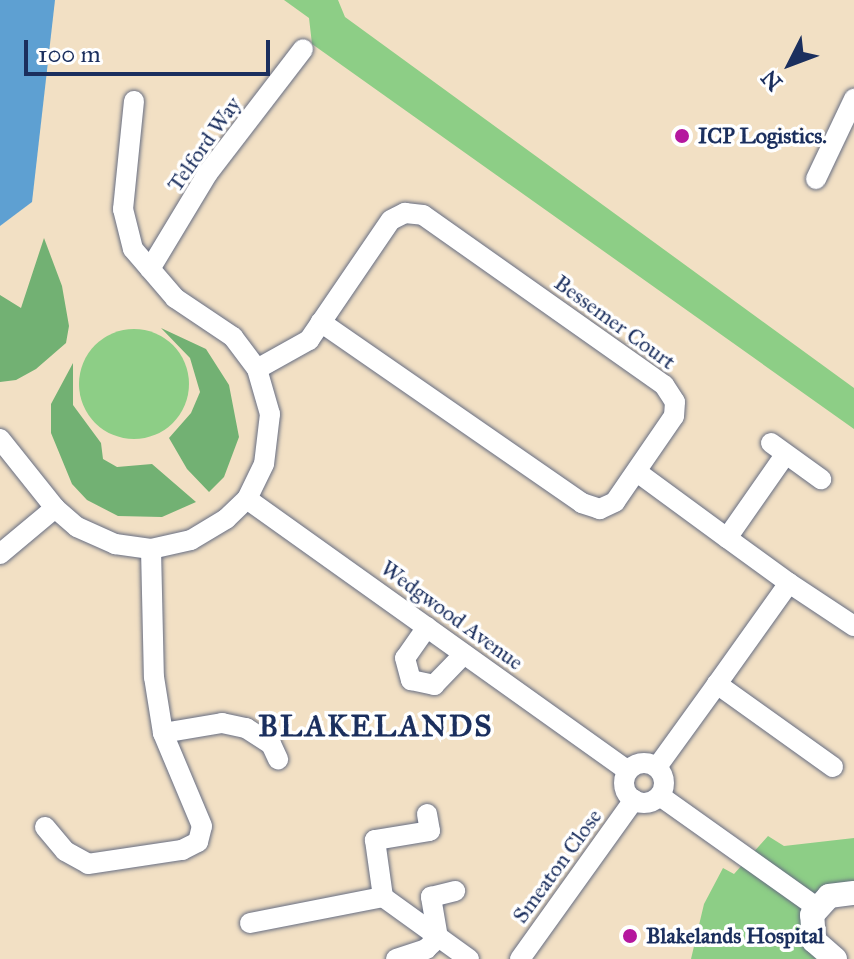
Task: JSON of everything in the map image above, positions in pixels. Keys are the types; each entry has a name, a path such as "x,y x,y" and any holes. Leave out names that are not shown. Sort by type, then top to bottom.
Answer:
{"street":[{"name":"Telford Way","path":"150,269 208,173 303,49"},
{"path":"816,179 854,99"},
{"path":"0,439 55,508 77,527 115,544 151,549 191,540 226,519 247,499 264,464 270,414 257,369 233,337 175,298 133,249 123,209 134,101"},
{"name":"Bessemer Court","path":"257,369 309,340 321,322 391,220 405,213 423,215 664,385 675,402 674,416 615,502 600,509 582,503 321,322"},
{"path":"727,538 778,449 821,479"},
{"path":"637,472 854,628"},
{"name":"Wedgwood Avenue","path":"247,499 628,771"},
{"path":"0,554 55,508"},
{"path":"45,827 65,851 88,864 182,850 198,842 202,826 163,733 154,677 151,549"},
{"path":"657,767 789,583"},
{"path":"427,627 405,658 411,680 434,685 464,654"},
{"path":"717,684 833,767"},
{"path":"163,733 222,723 246,728 271,744 278,759"},
{"path":"657,767 639,764 628,771 625,790 634,800 645,803 660,796"},
{"path":"657,767 664,781 660,796"},
{"path":"660,796 816,907"},
{"name":"Smeaton Close","path":"520,959 634,800"},
{"path":"427,814 430,831 375,840 383,897 469,959"},
{"path":"438,938 431,897 455,891"},
{"path":"828,958 811,933 816,907 835,893 854,893"},
{"path":"250,923 383,897"},
{"path":"396,959 426,949 438,938"}],"green space":[{"path":"284,0 338,0 345,17 854,388 854,429 312,44 309,18"},
{"path":"44,238 62,286 69,326 66,343 36,369 16,380 0,382 0,295 21,308"},
{"path":"161,328 206,349 229,385 239,437 224,477 209,492 187,469 169,438 191,413 200,392 190,358"},
{"path":"134,329 155,333 173,345 185,363 189,384 185,405 173,423 155,435 134,439 113,435 95,423 83,405 79,384 83,363 95,345 113,333"},
{"path":"73,363 73,405 101,443 103,459 117,467 152,464 196,502 162,517 118,516 87,500 72,484 51,433 51,404"},
{"path":"768,836 784,846 854,838 854,893 812,915 835,959 691,959 704,904 723,868 734,874"}],"water":[{"path":"0,0 55,0 32,202 0,226"}],"place":[{"name":"ICP Logistics.","path":"682,136"},
{"name":"Blakelands Hospital","path":"630,936"}],"district":[{"name":"BLAKELANDS","path":"376,726"}]}
